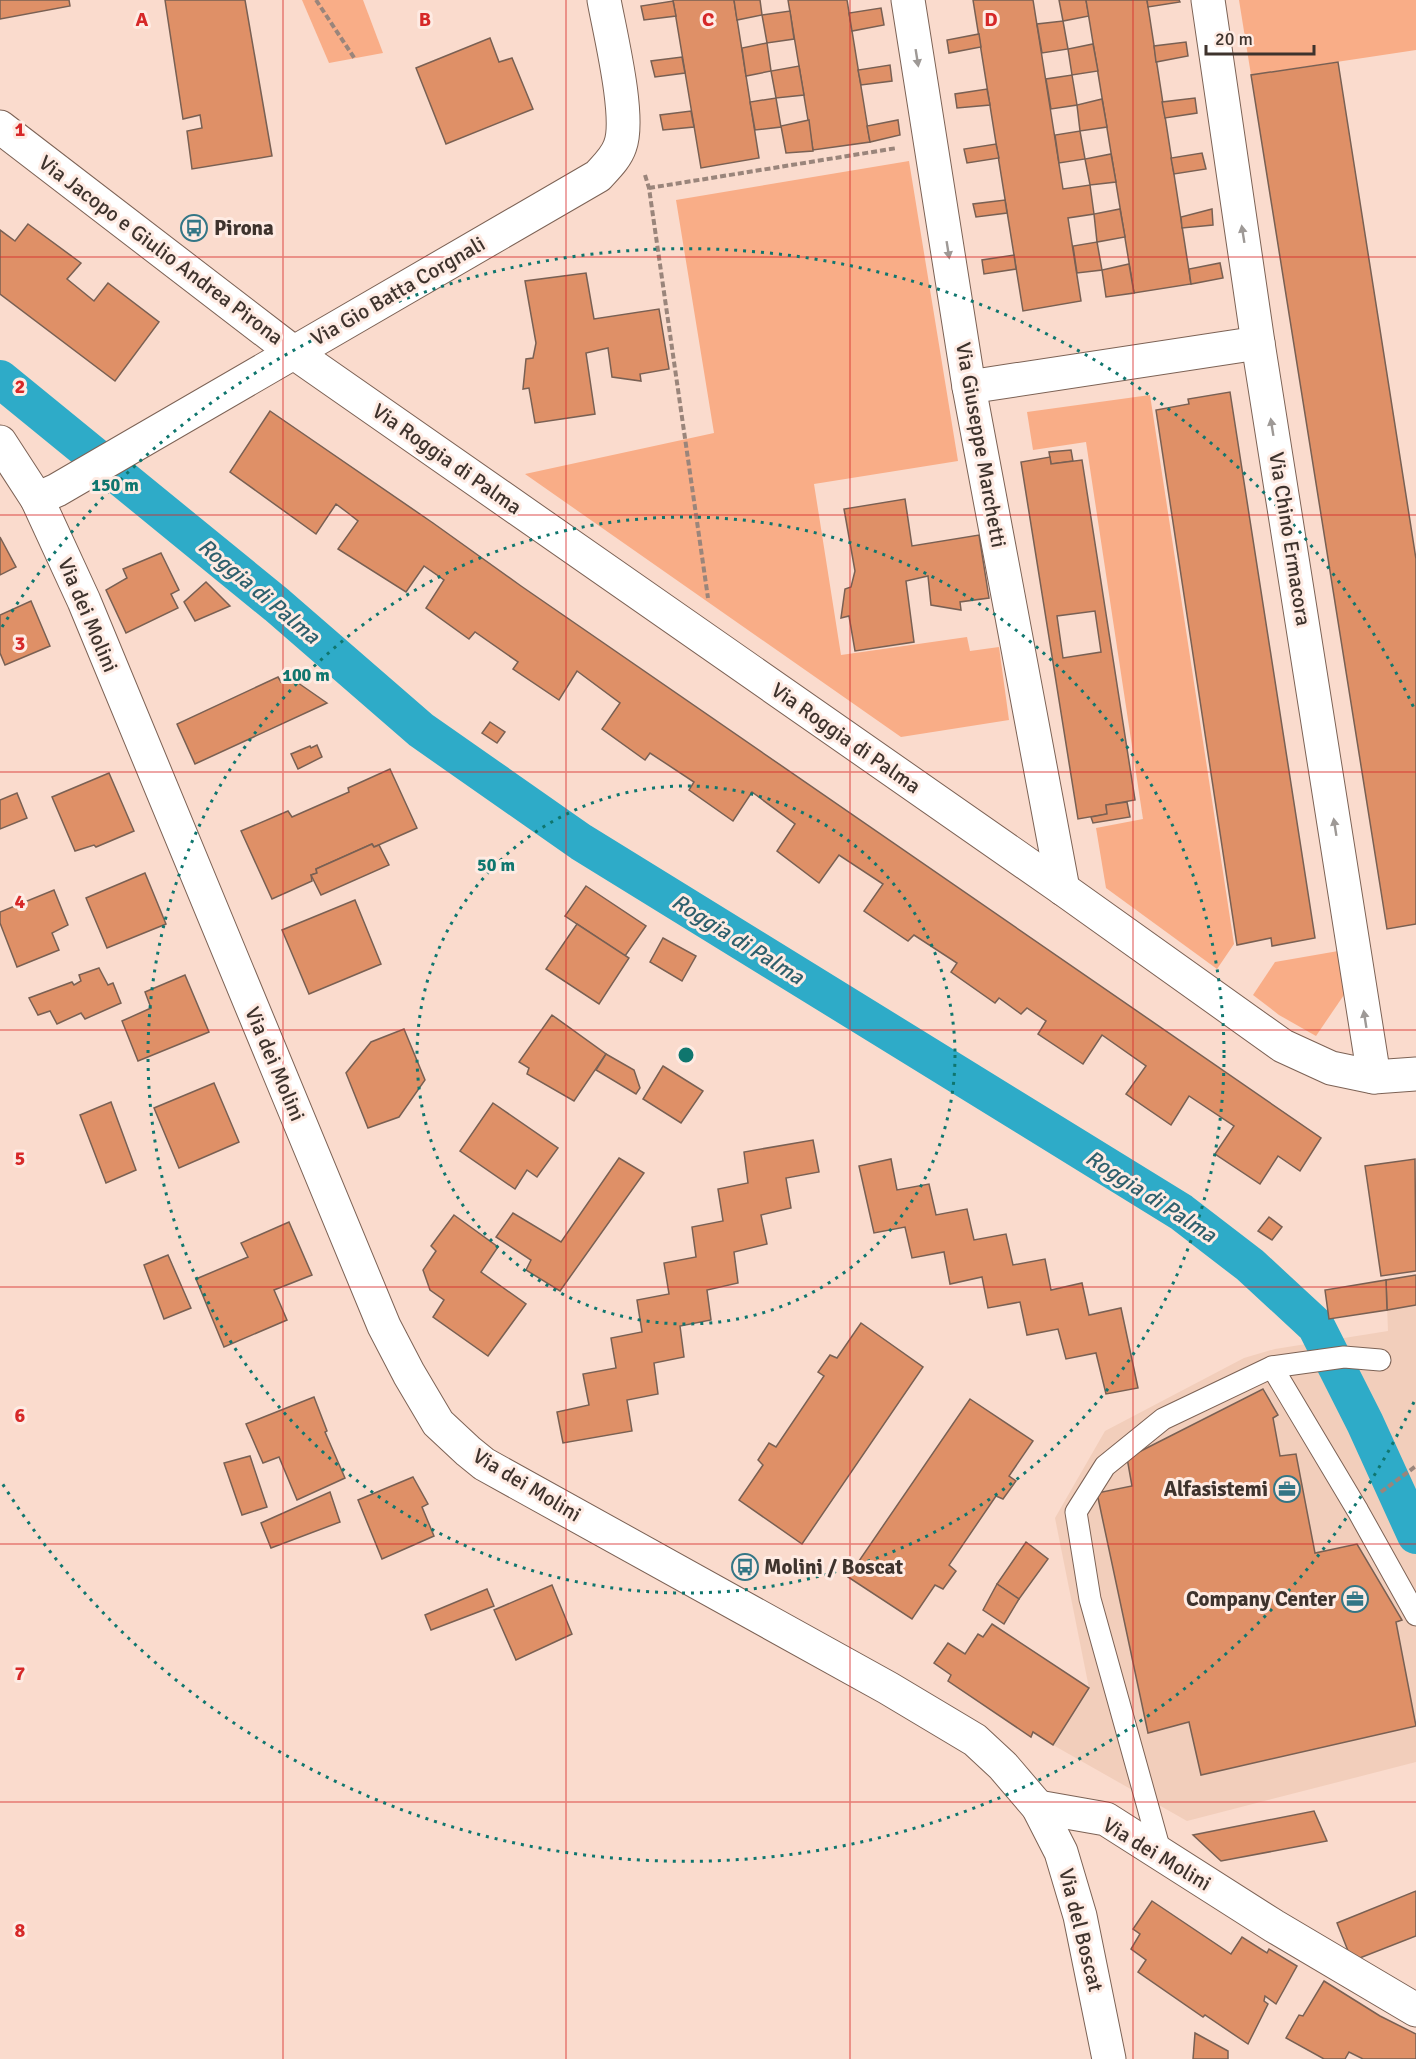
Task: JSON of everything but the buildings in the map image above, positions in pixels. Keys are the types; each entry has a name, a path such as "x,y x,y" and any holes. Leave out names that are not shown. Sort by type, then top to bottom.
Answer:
{"street":[{"name":"Via Gio Batta Corgnali","path":"47,494 598,176 621,146 623,106 604,0"},
{"name":"Via Giuseppe Marchetti","path":"908,0 969,387 1063,889"},
{"name":"Via Chino Ermacora","path":"1208,0 1258,343 1374,1077"},
{"name":"Via Jacopo e Giulio Andrea Pirona","path":"0,127 293,352"},
{"path":"969,387 1258,343"},
{"name":"Via Roggia di Palma","path":"293,352 1063,889 1283,1046 1331,1068 1374,1077 1416,1074"},
{"name":"Via dei Molini","path":"0,442 47,494 84,601 384,1326 438,1423 484,1464 867,1676 975,1740 1003,1766 1038,1807 1106,1819 1274,1926 1416,2010"},
{"name":"Via del Boscat","path":"1038,1807 1061,1852 1080,1916 1109,2059"}],"lane":[{"path":"1161,1854 1090,1599 1076,1512 1105,1466 1163,1419 1272,1367 1344,1358 1380,1360"},
{"path":"1272,1367 1358,1511 1416,1615"}],"path":[{"path":"316,0 356,59"},
{"path":"649,188 931,142"},
{"path":"642,167 649,188 715,647"},
{"path":"1381,1492 1416,1466"}],"shaded area":[{"path":"302,0 363,0 383,53 329,63"},
{"path":"1239,0 1416,0 1416,50 1251,75"},
{"path":"909,161 958,461 814,484 841,655 967,637 970,651 999,647 1009,720 901,737 525,474 714,433 676,200"},
{"path":"1150,395 1234,944 1217,969 1106,888 1096,828 1143,819 1086,442 1033,450 1027,412"},
{"path":"1344,950 1348,989 1316,1036 1279,1015 1253,995 1275,962"},
{"path":"1416,1275 1416,1762 1187,1821 1053,1745 1089,1688 1055,1518 1105,1431 1244,1358 1275,1349 1388,1331 1386,1280"}],"waterway":[{"name":"Roggia di Palma","path":"0,379 277,605 421,730 581,842 1181,1212 1250,1265 1316,1326 1365,1423 1416,1535"}],"place":[{"name":"Pirona","path":"194,228"},
{"name":"Alfasistemi","path":"1287,1489"},
{"name":"Molini / Boscat","path":"745,1567"},
{"name":"Company Center","path":"1355,1599"}]}
